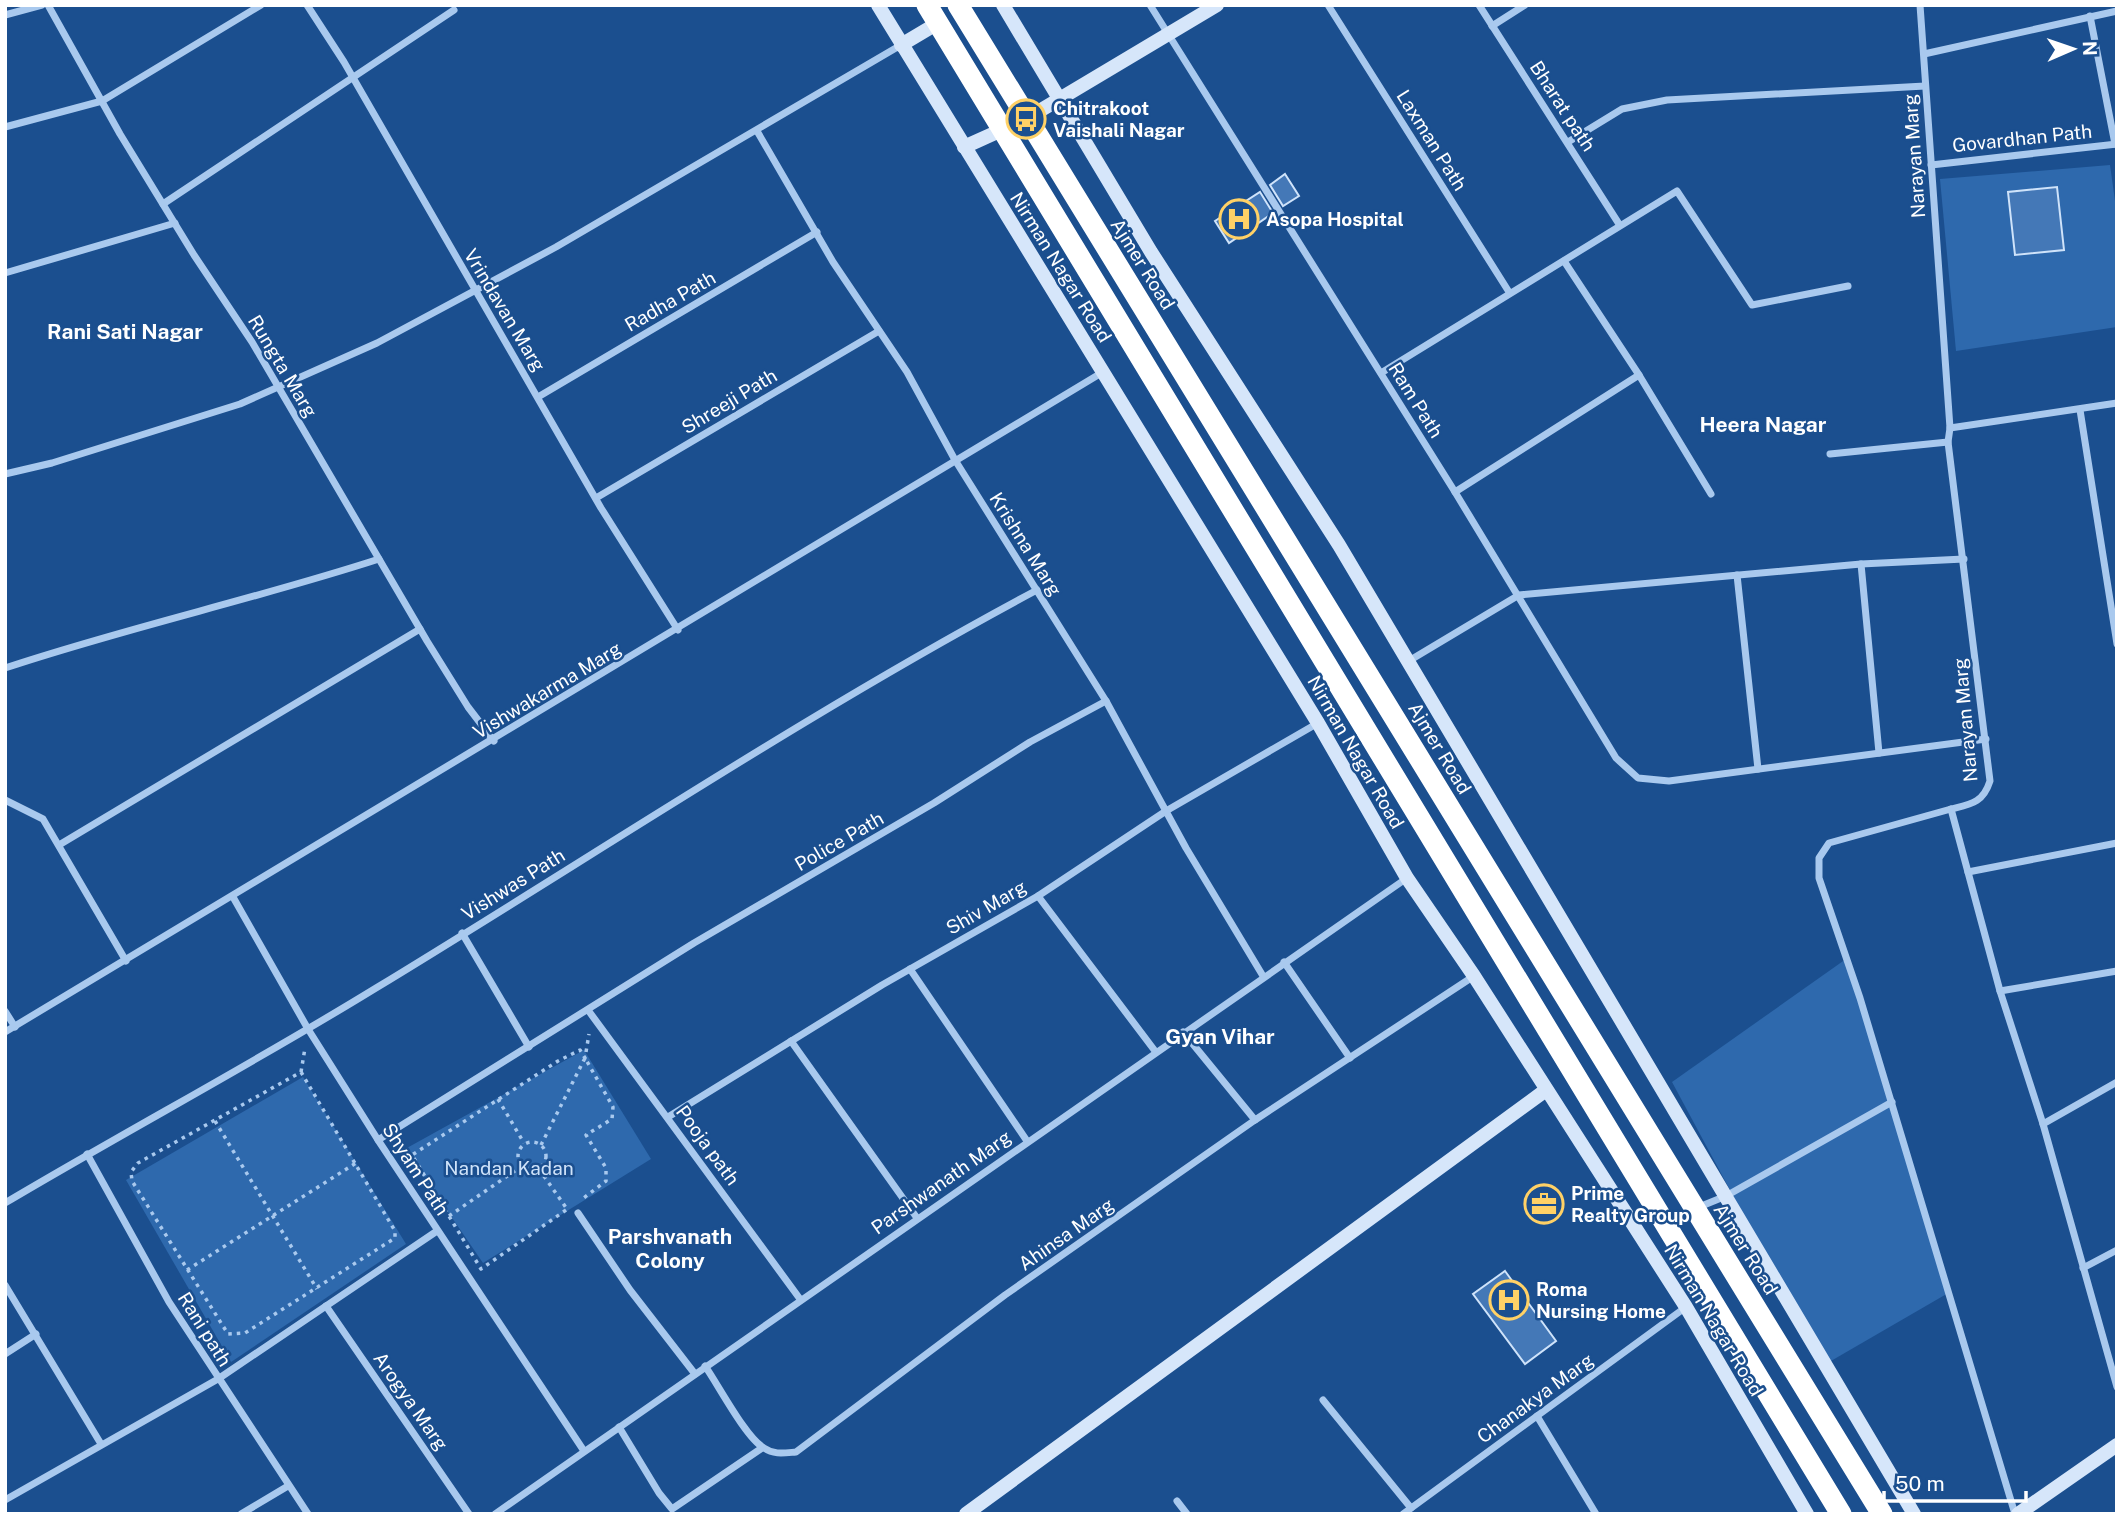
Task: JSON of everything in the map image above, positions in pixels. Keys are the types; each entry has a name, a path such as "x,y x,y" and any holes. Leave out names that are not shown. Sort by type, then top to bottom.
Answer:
{"highway":[{"name":"Ajmer Road","path":"958,5 1882,1514"},
{"path":"932,14 1841,1514"}],"street":[{"path":"5,15 42,5"},
{"name":"Rungta Marg","path":"48,5 163,204 278,387 420,629 468,707 494,741"},
{"path":"5,127 102,101 261,5"},
{"name":"Vrindavan Marg","path":"307,5 353,79 596,498 678,630"},
{"name":"Nirman Nagar Road","path":"878,5 1318,723 1407,878 1474,976 1686,1307 1807,1514"},
{"path":"1003,5 1151,252 1339,545 1914,1514"},
{"name":"Ram Path","path":"1150,5 1455,492 1616,758 1638,778 1669,781 1758,769"},
{"path":"964,147 1026,119 1217,5"},
{"name":"Laxman Path","path":"1328,5 1509,292"},
{"name":"Bharat path","path":"1479,5 1619,225"},
{"path":"1492,26 1525,5"},
{"name":"Narayan Marg","path":"1920,5 1950,428 1948,442 1990,781 1986,794 1976,803 1951,809 2000,991 2043,1124 2117,1387"},
{"path":"163,204 454,10"},
{"path":"1924,54 2117,10"},
{"path":"5,474 52,463 227,408 377,343 757,131 901,45 932,14"},
{"path":"2090,16 2116,144"},
{"path":"1568,142 1622,109 1667,100 1925,86"},
{"name":"Krishna Marg","path":"757,131 833,262 907,372 955,460 1106,701 1166,811 1263,976"},
{"name":"Govardhan Path","path":"1931,164 2116,144"},
{"path":"1381,373 1677,191 1752,305 1848,286"},
{"path":"5,273 175,223"},
{"name":"Radha Path","path":"538,397 817,232"},
{"path":"1564,261 1639,375 1711,494"},
{"name":"Shreeji Path","path":"596,498 879,331"},
{"name":"Vishwakarma Marg","path":"5,1032 494,741 1103,372"},
{"path":"1455,492 1639,375"},
{"path":"1950,428 2117,403"},
{"path":"2080,410 2117,643"},
{"path":"1830,454 1948,442"},
{"path":"5,668 163,621 284,590 379,559"},
{"path":"1407,662 1519,596 1861,564 1964,559"},
{"path":"1861,564 1879,753"},
{"path":"1737,575 1758,769 1986,739"},
{"name":"Vishwas Path","path":"5,1203 308,1029 708,782 975,623 1037,590"},
{"path":"59,845 420,629"},
{"name":"Police Path","path":"378,1140 1031,742 1106,701"},
{"name":"Shiv Marg","path":"668,1117 910,969 1038,896 1166,811 1318,723"},
{"path":"5,800 43,819 126,961"},
{"path":"1951,809 1829,843 1819,858 1819,878 1892,1102 2017,1514 2117,1444"},
{"path":"1968,872 2117,843"},
{"name":"Parshwanath Marg","path":"496,1513 1155,1051 1407,878"},
{"path":"1038,896 1155,1051"},
{"name":"Shyam Path","path":"233,897 308,1029 378,1140 584,1451"},
{"path":"462,933 529,1046"},
{"path":"1284,962 1350,1058"},
{"path":"910,969 1027,1141"},
{"path":"2000,991 2117,971"},
{"name":"Ahinsa Marg","path":"762,1448 776,1454 796,1452 1005,1295 1255,1120 1474,976"},
{"path":"5,1011 15,1027"},
{"name":"Pooja path","path":"590,1012 800,1299"},
{"path":"1183,1032 1255,1120"},
{"path":"791,1041 917,1219"},
{"path":"2043,1124 2117,1082"},
{"path":"967,1514 1545,1090"},
{"path":"1695,1209 1726,1196 1892,1102"},
{"name":"Rani path","path":"87,1154 169,1302 308,1514"},
{"path":"578,1213 630,1290 695,1374"},
{"path":"5,1500 218,1379 437,1231"},
{"path":"2083,1268 2117,1250"},
{"path":"5,1284 101,1444"},
{"name":"Arogya Marg","path":"326,1306 469,1514"},
{"name":"Chanakya Marg","path":"1403,1514 1686,1307"},
{"path":"5,1354 36,1334"},
{"path":"620,1427 659,1493 674,1511 762,1448 750,1436 705,1366"},
{"path":"1323,1400 1411,1508"},
{"path":"1537,1416 1596,1514"},
{"path":"241,1514 288,1486"},
{"path":"1177,1501 1187,1514"}],"path":[{"path":"541,1145 585,1058 590,1012"},
{"path":"580,1050 585,1058 613,1107 612,1119 586,1135 606,1168 606,1181 481,1269 412,1155 580,1050"},
{"path":"301,1072 356,1163 395,1231 395,1238 245,1333 232,1335 228,1334 187,1270 132,1181 131,1172 138,1163 301,1072"},
{"path":"498,1100 524,1144"},
{"path":"215,1121 317,1289"},
{"path":"533,1142 541,1145 546,1157 539,1168 530,1171 522,1166 517,1154 524,1144 533,1142"},
{"path":"187,1270 356,1163"},
{"path":"449,1216 522,1166"},
{"path":"539,1168 567,1209"}],"green space":[{"path":"2110,165 2117,215 2117,327 1956,351 1940,179"},
{"path":"1846,959 1950,1292 1824,1365 1672,1082"},
{"name":"Nandan Kadan","path":"584,1050 651,1159 483,1263 405,1149"},
{"path":"303,1077 406,1244 231,1362 126,1180"}],"building":[{"path":"1285,174 1299,196 1283,206 1270,185"},
{"path":"2057,187 2064,250 2015,255 2008,192"},
{"path":"1260,192 1273,213 1229,243 1215,221"},
{"path":"1505,1271 1556,1341 1525,1364 1473,1294"}],"place":[{"name":"Chitrakoot Vaishali Nagar","path":"1026,119"},
{"name":"Asopa Hospital","path":"1239,219"},
{"name":"Prime Realty Group","path":"1544,1204"},
{"name":"Roma Nursing Home","path":"1509,1300"}],"district":[{"name":"Rani Sati Nagar","path":"125,331"},
{"name":"Heera Nagar","path":"1763,424"},
{"name":"Gyan Vihar","path":"1220,1036"},
{"name":"Parshvanath Colony","path":"670,1248"}]}
